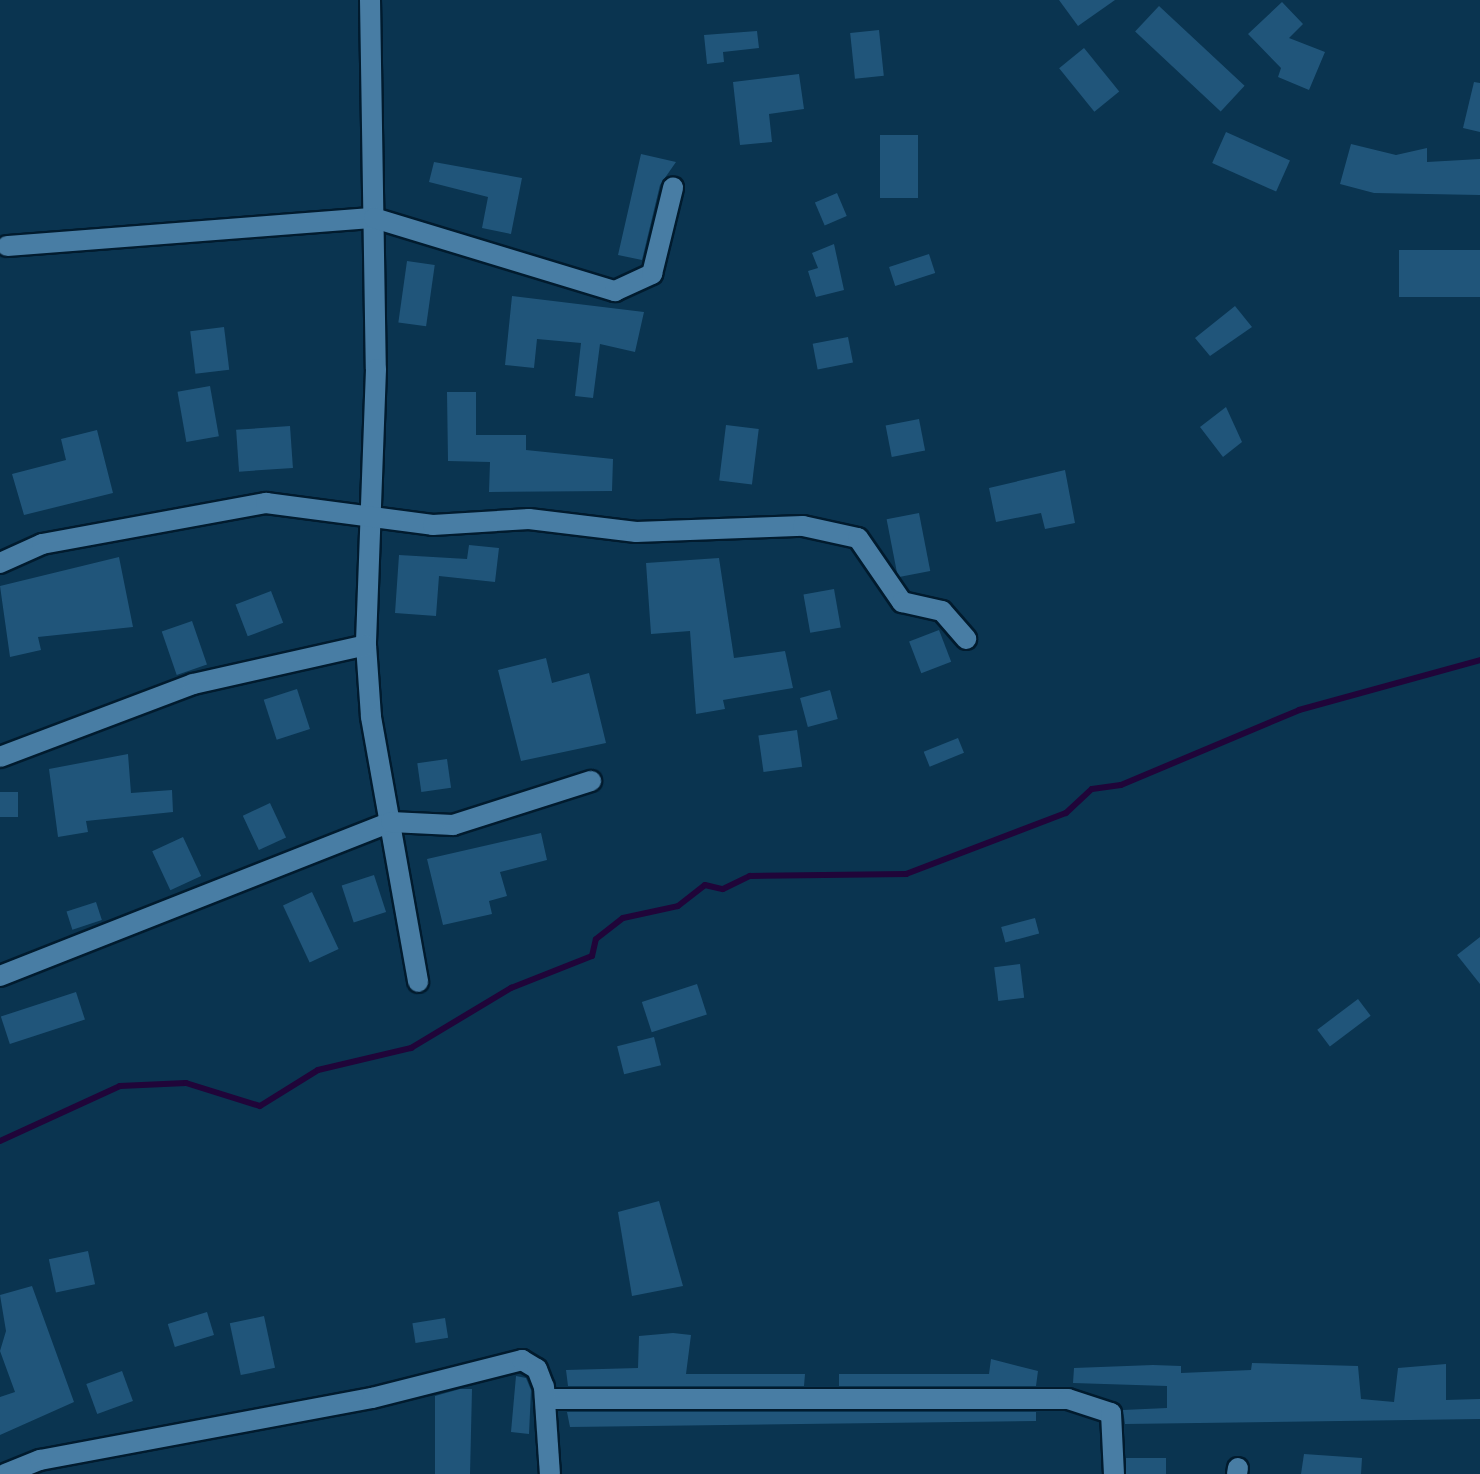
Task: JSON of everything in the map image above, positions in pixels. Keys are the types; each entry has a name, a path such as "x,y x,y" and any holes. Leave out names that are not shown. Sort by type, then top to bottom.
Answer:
{"street":[{"path":"370,0 374,519 366,645 418,982"},
{"path":"7,246 374,218 615,291 652,274 673,188"},
{"path":"0,563 42,544 266,503 433,525 529,519 636,532 841,530 869,547 902,602 942,611 966,639"},
{"path":"0,757 193,684 366,645"},
{"path":"0,976 391,822 453,825 591,781"},
{"path":"5,1474 40,1460 372,1398 522,1360 537,1369 546,1399 550,1474"},
{"path":"546,1399 1068,1399 1111,1413 1114,1474"}],"building":[{"path":"1059,0 1115,0 1078,26"},
{"path":"1282,2 1303,24 1289,38 1325,52 1309,90 1278,77 1281,68 1248,34"},
{"path":"1159,6 1245,86 1221,111 1135,32"},
{"path":"879,30 884,76 855,79 850,33"},
{"path":"757,31 759,48 723,52 724,62 707,64 704,35"},
{"path":"1084,48 1119,92 1094,112 1059,68"},
{"path":"799,74 804,109 769,114 772,142 740,145 733,82"},
{"path":"1474,82 1480,83 1480,132 1463,128"},
{"path":"1226,132 1290,160 1276,192 1212,163"},
{"path":"880,135 918,135 918,198 880,198"},
{"path":"1351,144 1396,155 1427,148 1427,162 1480,159 1480,195 1374,193 1340,184"},
{"path":"641,154 676,162 660,185 642,260 618,255"},
{"path":"434,162 522,178 511,234 482,228 488,197 429,182"},
{"path":"837,193 847,216 825,225 815,202"},
{"path":"834,244 844,290 816,297 808,271 818,268 812,253"},
{"path":"1399,250 1480,250 1480,297 1399,297"},
{"path":"929,254 935,273 895,286 889,267"},
{"path":"407,261 435,265 426,326 398,322"},
{"path":"512,296 644,312 635,352 600,344 593,398 575,396 581,343 537,339 534,368 505,365"},
{"path":"1235,306 1252,327 1210,356 1195,338"},
{"path":"224,327 229,370 195,374 190,331"},
{"path":"848,337 853,363 818,369 813,344"},
{"path":"210,386 219,436 186,442 178,392"},
{"path":"447,392 476,392 476,435 526,435 526,450 613,459 612,491 489,492 490,462 448,461"},
{"path":"1226,407 1242,442 1223,457 1200,427"},
{"path":"919,419 925,450 892,457 886,425"},
{"path":"726,425 759,429 752,485 719,481"},
{"path":"290,426 293,468 239,472 236,430"},
{"path":"97,430 113,493 24,515 12,474 66,460 61,439"},
{"path":"1065,470 1075,523 1045,529 1041,513 996,522 989,488"},
{"path":"919,513 930,571 898,577 887,519"},
{"path":"469,545 499,548 495,582 439,576 436,616 395,613 399,555 467,559"},
{"path":"119,557 133,627 38,637 41,650 10,657 0,586"},
{"path":"719,558 734,658 785,651 793,688 723,700 725,709 696,714 690,631 651,634 646,563"},
{"path":"834,589 841,627 810,633 803,594"},
{"path":"271,591 283,623 248,636 236,605"},
{"path":"192,621 207,664 177,675 162,631"},
{"path":"939,630 951,662 921,673 909,641"},
{"path":"546,658 552,683 589,673 606,743 521,761 498,670"},
{"path":"297,689 310,729 277,740 264,700"},
{"path":"830,690 838,719 808,727 800,698"},
{"path":"797,730 802,767 764,772 758,735"},
{"path":"958,738 964,753 930,767 924,752"},
{"path":"128,754 131,793 172,790 173,812 86,821 88,832 58,837 49,769"},
{"path":"447,759 451,788 421,792 417,763"},
{"path":"0,792 18,792 18,817 0,817"},
{"path":"270,803 286,837 259,850 243,816"},
{"path":"541,833 547,860 500,872 507,896 489,901 492,914 443,925 427,859"},
{"path":"183,837 201,876 170,890 152,851"},
{"path":"374,875 386,912 354,923 342,886"},
{"path":"312,892 339,949 310,963 283,906"},
{"path":"96,902 102,920 72,930 67,912"},
{"path":"1035,918 1039,933 1005,943 1001,927"},
{"path":"1480,937 1480,984 1457,955"},
{"path":"1020,964 1024,998 998,1001 994,967"},
{"path":"697,984 707,1014 652,1032 642,1002"},
{"path":"76,992 85,1020 10,1044 1,1016"},
{"path":"1358,999 1371,1016 1330,1046 1317,1030"},
{"path":"654,1037 661,1065 624,1074 617,1046"},
{"path":"659,1201 683,1286 632,1296 618,1212"},
{"path":"88,1251 95,1284 56,1293 49,1259"},
{"path":"32,1286 74,1402 0,1435 0,1397 15,1392 0,1351 6,1331 0,1295"},
{"path":"207,1312 214,1335 175,1347 168,1324"},
{"path":"264,1316 275,1368 241,1375 230,1323"},
{"path":"445,1318 448,1338 416,1343 412,1323"},
{"path":"691,1335 686,1374 805,1374 804,1386 568,1386 566,1370 638,1368 639,1336"},
{"path":"991,1359 1038,1371 1036,1386 839,1386 839,1374 989,1374"},
{"path":"1252,1363 1358,1366 1361,1399 1394,1402 1398,1368 1446,1364 1446,1400 1480,1399 1480,1419 1125,1424 1123,1410 1167,1408 1167,1386 1073,1383 1074,1368 1181,1366 1181,1373 1251,1370"},
{"path":"122,1371 133,1401 97,1414 86,1384"},
{"path":"516,1376 526,1378 531,1390 529,1434 511,1432"},
{"path":"472,1389 470,1474 435,1474 435,1396"},
{"path":"567,1412 1036,1412 1036,1421 570,1427"},
{"path":"1304,1454 1362,1458 1361,1474 1301,1474"},
{"path":"1126,1458 1166,1458 1166,1474 1126,1474"}],"waterway":[{"path":"0,1141 120,1086 186,1083 260,1106 318,1070 411,1048 511,988 592,956 596,939 623,918 678,906 705,885 723,889 750,876 906,874 1066,813 1092,789 1121,785 1299,710 1480,660"}]}
